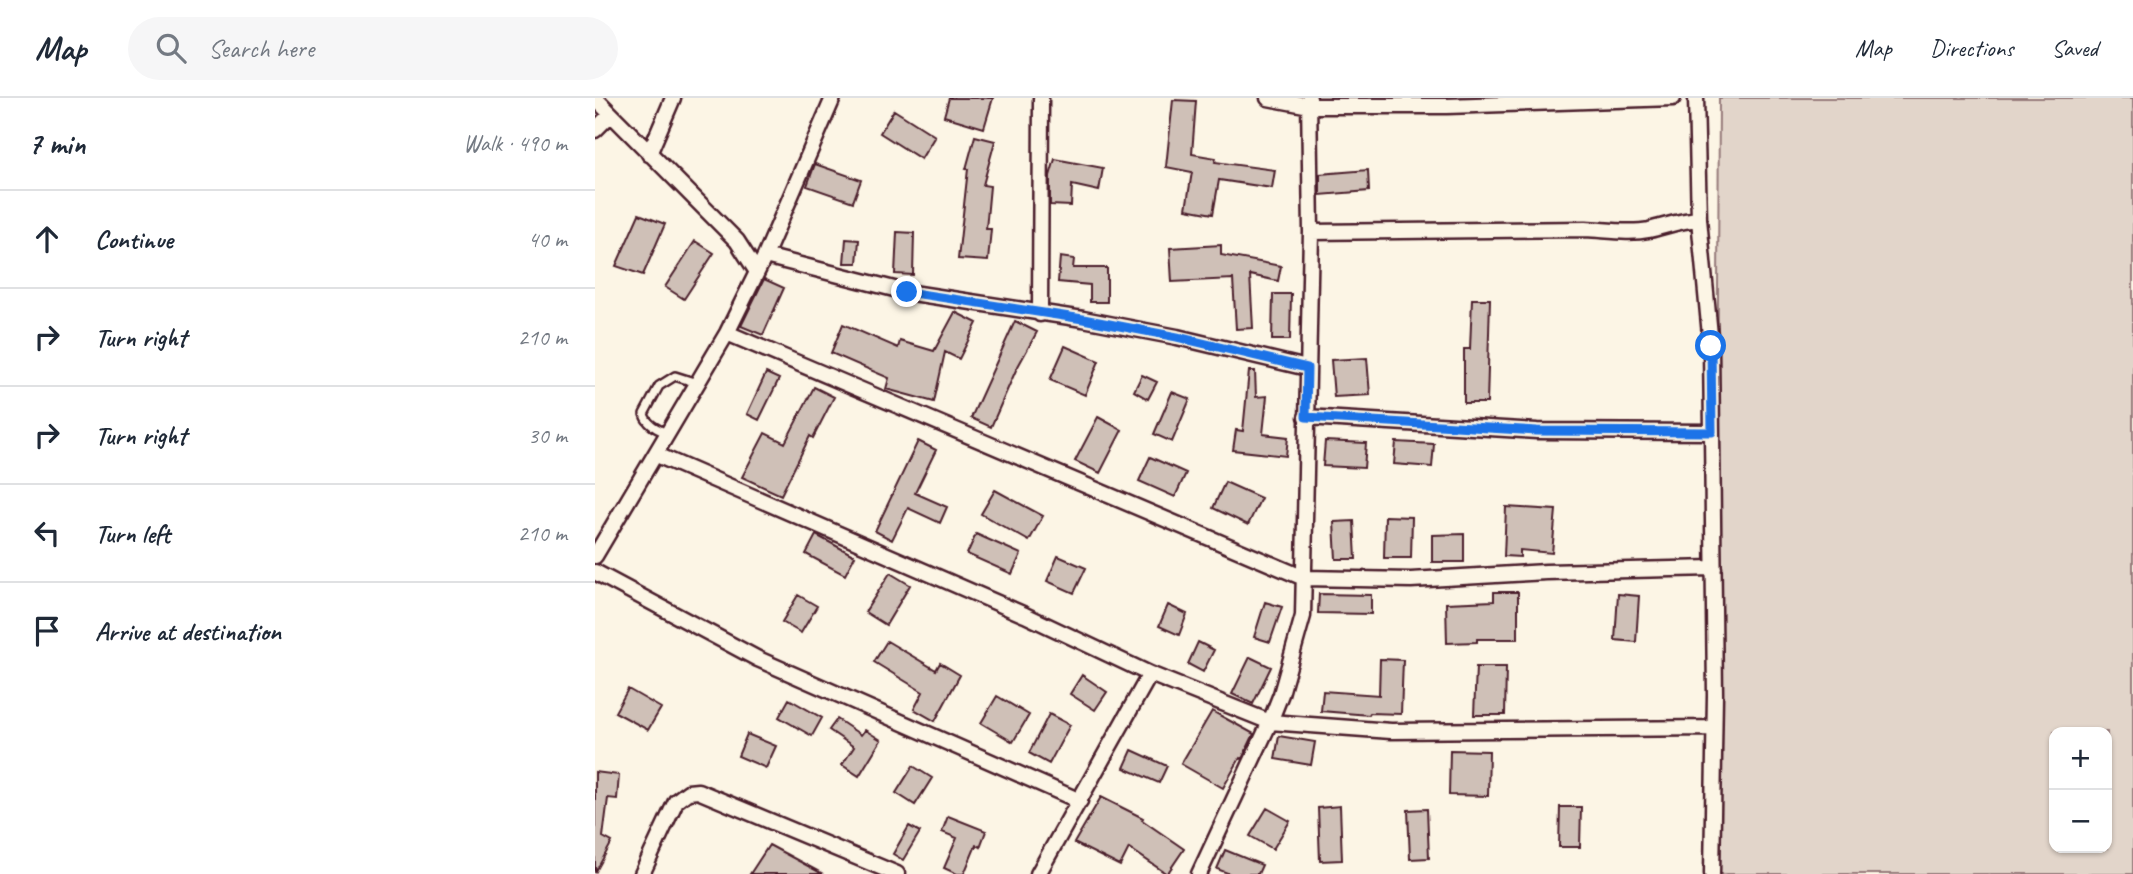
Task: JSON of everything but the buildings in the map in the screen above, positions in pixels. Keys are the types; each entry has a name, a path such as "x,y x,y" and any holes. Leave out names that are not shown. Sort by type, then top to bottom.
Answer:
{"street":[{"path":"595,98 737,241 757,272"},
{"path":"649,154 674,98"},
{"path":"595,556 727,333 765,256 833,98"},
{"path":"1040,314 1041,98"},
{"path":"1268,98 1310,102 1675,98 1696,101 1699,219 1711,346 1714,568 1712,874"},
{"path":"1199,874 1282,694 1303,616 1311,232 1310,102"},
{"path":"595,130 610,115"},
{"path":"1311,232 1586,229 1632,232 1649,230 1680,220 1699,219"},
{"path":"765,256 907,292 1083,319 1177,337 1307,368"},
{"path":"727,333 1304,578 1411,580 1546,572 1714,568"},
{"path":"1306,417 1537,431 1712,432"},
{"path":"657,455 1025,615 1150,674 1270,723 1391,731 1714,728"},
{"path":"595,572 758,659 1080,801"},
{"path":"1038,874 1150,674"},
{"path":"642,874 676,801 688,792 698,791 897,874"}],"lane":[{"path":"669,434 646,420 646,408 659,386 670,377 680,377 698,384"}],"shaded area":[{"path":"1719,98 2133,98 2133,874 1715,874"}],"route":[{"path":"907,292 1083,319 1177,337 1307,368 1306,417 1537,431 1712,432 1711,346"}]}
